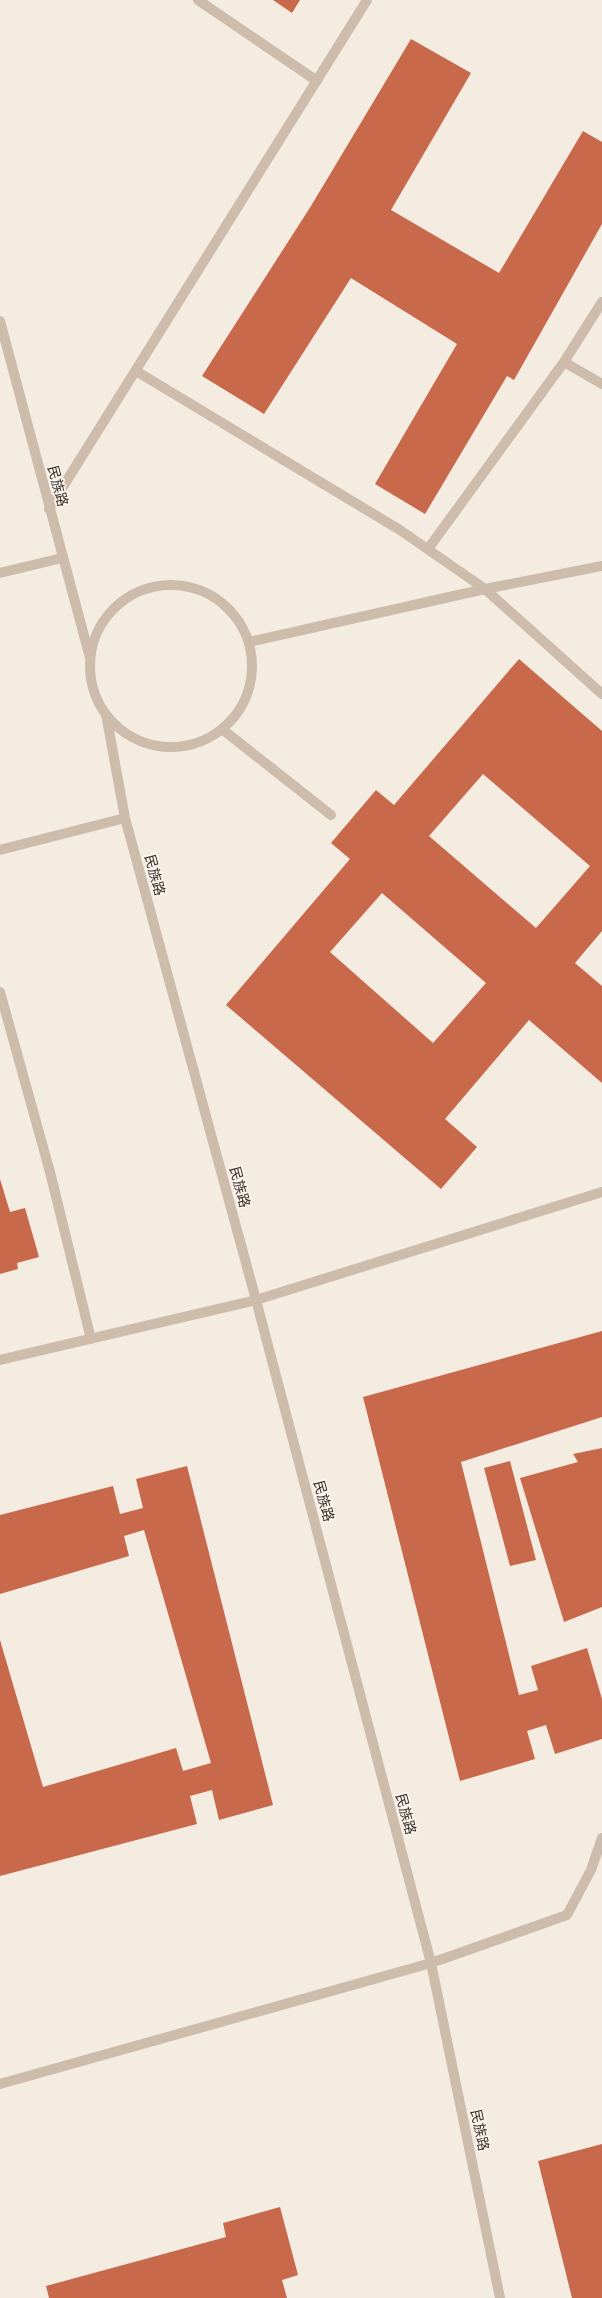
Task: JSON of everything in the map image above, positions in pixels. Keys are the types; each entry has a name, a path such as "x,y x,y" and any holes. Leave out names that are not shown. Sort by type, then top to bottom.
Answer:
{"lane":[{"path":"198,0 317,81"},
{"path":"49,509 368,0"},
{"path":"428,550 564,362 602,302"},
{"name":"民族路","path":"0,322 90,658"},
{"path":"564,362 602,384"},
{"path":"136,371 400,530 484,589 602,694"},
{"path":"0,573 62,558"},
{"path":"249,642 484,589 602,566"},
{"path":"164,585 191,587 217,598 237,617 249,642 253,666 249,690 238,711 222,729 199,742 174,747 148,744 124,732 106,714 96,697 91,678 90,658 98,631 114,608 137,592 164,585"},
{"name":"民族路","path":"106,714 125,818 256,1300 431,1963 500,2298"},
{"path":"222,729 331,815"},
{"path":"0,850 125,818"},
{"path":"0,992 50,1172 91,1339"},
{"path":"0,1360 256,1300 602,1192"},
{"path":"0,2084 431,1963 567,1915 591,1870 602,1838"}],"building":[{"path":"273,0 300,0 292,13"},
{"path":"411,39 471,73 391,210 499,273 583,131 602,142 602,224 514,380 507,376 425,514 375,484 457,344 351,278 264,414 202,376 311,206"},
{"path":"519,659 602,731 602,931 575,963 602,986 602,1083 529,1020 445,1119 477,1147 441,1189 226,1005 350,859 331,843 376,790 394,805","holes":["483,774 590,866 536,928 429,836","382,893 486,983 433,1043 330,952"]},
{"path":"0,1179 10,1212 25,1208 39,1257 17,1263 18,1269 0,1274"},
{"path":"602,1331 602,1417 461,1462 519,1695 538,1690 531,1666 587,1648 602,1699 602,1739 555,1754 546,1725 527,1731 535,1759 460,1781 363,1397"},
{"path":"602,1448 602,1607 564,1622 520,1478 578,1462 573,1454"},
{"path":"510,1461 536,1560 510,1566 484,1468"},
{"path":"187,1466 273,1805 219,1820 212,1790 190,1796 197,1824 0,1876 0,1640 43,1787 176,1748 183,1771 211,1763 144,1530 124,1536 129,1556 0,1594 0,1515 113,1486 120,1514 143,1508 136,1479"},
{"path":"602,2144 602,2298 572,2298 538,2161"},
{"path":"280,2207 298,2275 282,2280 287,2298 49,2298 46,2286 226,2237 223,2223"}]}
